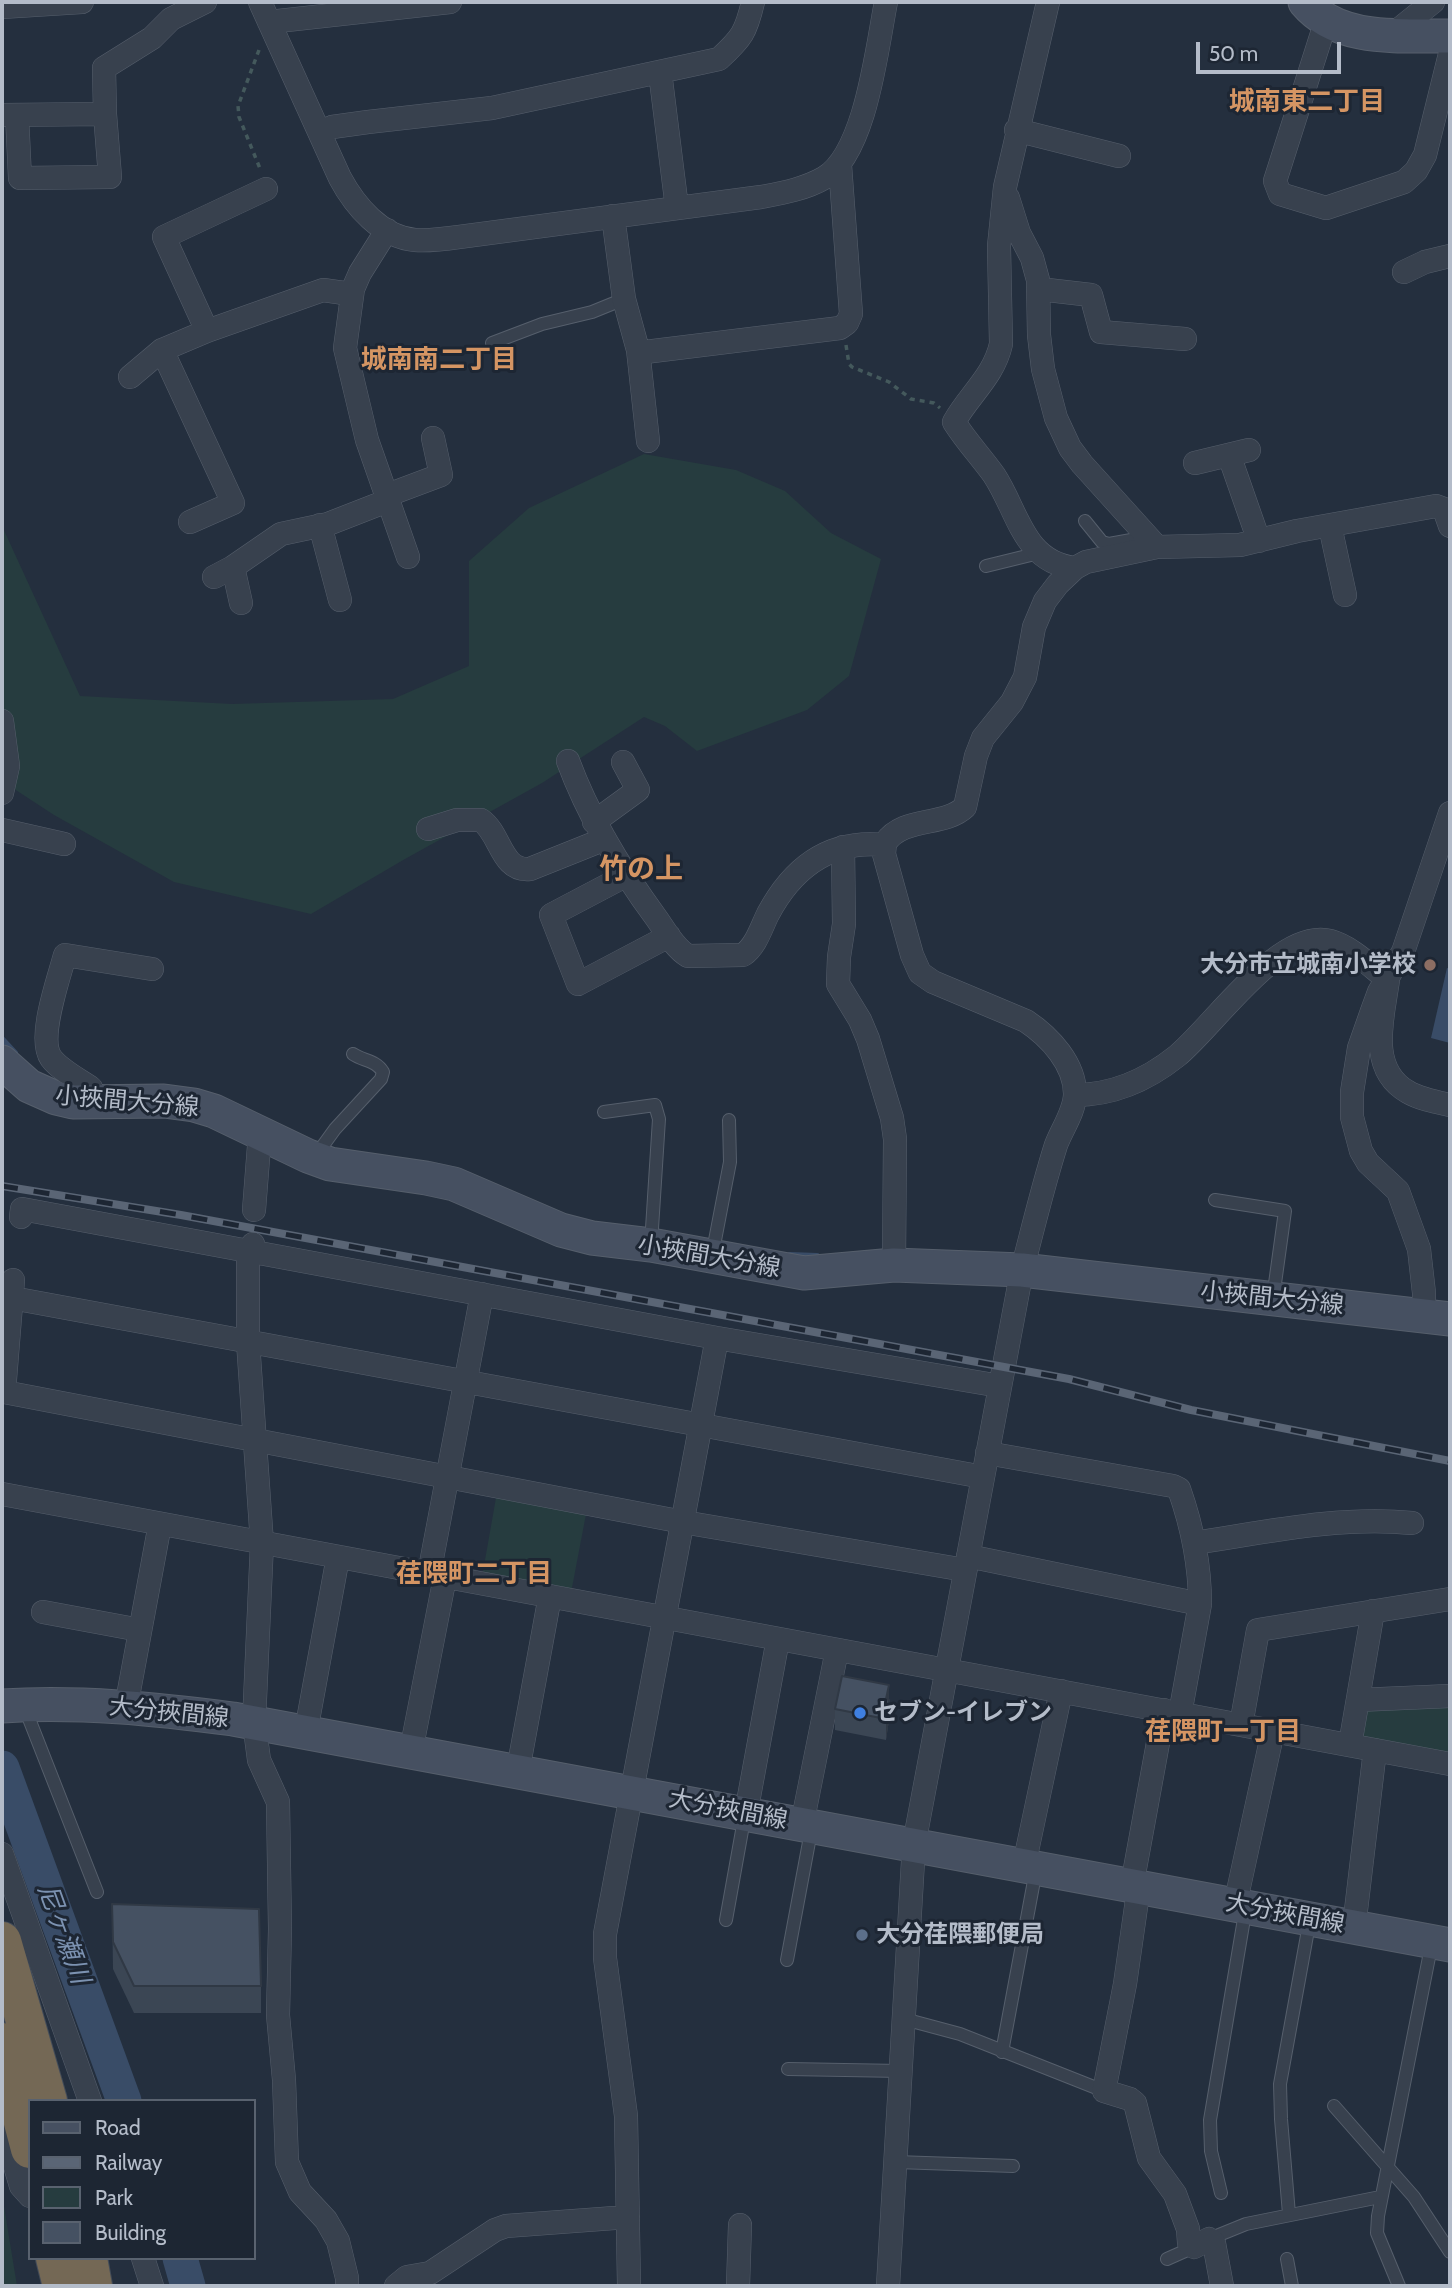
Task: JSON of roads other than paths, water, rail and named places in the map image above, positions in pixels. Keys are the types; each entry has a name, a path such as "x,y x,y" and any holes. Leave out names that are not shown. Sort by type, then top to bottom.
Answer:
{"highway":[{"path":"2,1941 47,2099"},
{"path":"2,2042 28,2141"},
{"path":"56,2260 62,2286"},
{"path":"88,2260 93,2286"}],"main road":[{"path":"1316,11 1353,31 1450,36"},
{"name":"小挾間大分線","path":"2,1062 18,1078 45,1094 64,1100 185,1103 214,1111 314,1158 349,1169 454,1184 579,1236 651,1244 804,1273 894,1265 1022,1270 1437,1317"},
{"name":"大分挾間線","path":"8,1702 126,1707 306,1731 1441,1943"}],"street":[{"path":"2,7 82,2"},
{"path":"105,114 9,115 20,178 110,177 104,68 152,38 171,19 205,2"},
{"path":"450,2 265,12 340,178 353,199 373,221 410,240 788,192 825,178 840,165 847,154 865,106 886,2"},
{"path":"320,132 332,127 492,108 719,59 737,43 747,28 753,2"},
{"path":"1048,2 1016,130 1005,187 999,246 1001,344 991,371 954,422 994,475 1022,530 1039,553 1052,563 1075,568"},
{"path":"1393,34 1433,2"},
{"path":"1316,11 1275,181 1280,194 1326,208 1404,182 1416,171 1425,155 1450,54"},
{"path":"660,72 677,208"},
{"path":"1016,130 1119,156"},
{"path":"638,349 645,352 844,326 851,314 840,165"},
{"path":"1005,187 1019,233 1032,258 1039,289 1039,335 1043,369 1056,418 1076,456 1152,542"},
{"path":"207,331 164,237 266,190"},
{"path":"613,216 624,299 638,349 648,441"},
{"path":"387,230 360,273 351,294 345,348 367,440 408,557"},
{"path":"1404,272 1425,262 1450,256"},
{"path":"1039,289 1091,295 1101,332 1185,339"},
{"path":"130,377 162,350 207,331 323,290 351,294"},
{"path":"162,350 233,503 191,522"},
{"path":"241,603 223,572 281,534 320,525 441,475 433,438"},
{"path":"1195,463 1239,453 1259,541"},
{"path":"888,2286 914,1844 1022,1270 1040,1198 1075,1096 1066,1063 1053,1044 1035,1027 933,982 920,973 908,945 884,854 885,845 888,838 909,826 956,813 965,807 976,756 983,738 1012,702 1025,677 1034,627 1045,601 1075,568 1086,562 1152,542 1227,546 1436,506 1444,509 1450,526"},
{"path":"320,525 340,600"},
{"path":"1329,526 1345,594"},
{"path":"2,721 8,766 2,793"},
{"path":"568,761 583,802 626,875 682,953 688,956 743,955 753,946 779,896 813,860 843,847 863,843 885,845"},
{"path":"428,830 457,820 481,820 494,834 508,861 521,870 530,869 600,831 638,790 623,762"},
{"path":"1437,1317 1403,1200 1398,1191 1368,1164 1356,1136 1352,1117 1353,1074 1359,1048 1379,992 1403,952 1450,813"},
{"path":"2,830 64,844"},
{"path":"843,847 844,924 838,984 868,1039 892,1118 895,1139 894,1265"},
{"path":"626,875 551,915 578,984 669,936"},
{"path":"1075,1096 1110,1093 1158,1070 1188,1046 1270,963 1283,952 1303,942 1320,940 1337,944 1388,980"},
{"path":"93,1102 91,1088 58,1065 46,1045 65,955 152,969"},
{"path":"1388,980 1381,1035 1382,1063 1385,1070 1406,1091 1450,1105"},
{"path":"254,1210 260,1133"},
{"path":"20,1217 22,1209 250,1247 717,1338 1000,1386"},
{"path":"250,1247 248,1342 262,1543 254,1723 259,1760 278,1801 278,2015 287,2162 300,2192 326,2220 338,2241 347,2278 346,2286"},
{"path":"983,1477 248,1342 12,1289 4,1392 683,1522 967,1563 1200,1604"},
{"path":"411,1751 437,1576 447,1476 482,1294"},
{"path":"629,2286 626,2116 605,1958 605,1934 717,1338"},
{"path":"988,1453 1173,1486 1179,1489 1188,1515 1194,1543 1200,1604 1172,1712 1135,1886 1125,1984 1104,2091 1135,2103 1149,2158 1175,2194 1188,2229 1189,2243 1214,2242 1222,2286"},
{"path":"2,1494 1450,1764"},
{"path":"1194,1543 1340,1521 1412,1522"},
{"path":"126,1707 160,1524"},
{"path":"306,1731 338,1557"},
{"path":"518,1770 550,1596"},
{"path":"1241,1725 1258,1630 1450,1599"},
{"path":"1350,1745 1373,1611"},
{"path":"43,1612 140,1630"},
{"path":"746,1813 778,1639"},
{"path":"807,1824 836,1650"},
{"path":"1030,1866 1061,1691"},
{"path":"1358,1700 1450,1696"},
{"path":"1241,1905 1273,1731"},
{"path":"1354,1927 1375,1750"},
{"path":"2,1854 89,2099"},
{"path":"2,2122 21,2186 28,2194"},
{"path":"396,2286 407,2277 430,2273 495,2230 506,2226 628,2217"},
{"path":"738,2286 740,2225"},
{"path":"144,2260 152,2286"}],"lane":[{"path":"492,343 542,324 592,312 624,299"},
{"path":"1085,521 1102,542 1152,542"},
{"path":"986,566 1039,553"},
{"path":"314,1158 335,1129 382,1079 383,1072 375,1063 362,1060 353,1054"},
{"path":"604,1112 655,1105 658,1110 651,1244"},
{"path":"712,1256 729,1170 729,1120"},
{"path":"1215,1200 1285,1211 1273,1299"},
{"path":"8,1702 97,1892"},
{"path":"726,1920 746,1813"},
{"path":"787,1960 807,1824"},
{"path":"1002,2052 1030,1866"},
{"path":"1221,2193 1210,2144 1210,2120 1241,1905"},
{"path":"1289,2214 1280,2119 1280,2084 1310,1919"},
{"path":"1399,2286 1377,2233 1380,2197 1441,1943"},
{"path":"904,2019 960,2034 1104,2091"},
{"path":"788,2070 901,2071"},
{"path":"1334,2106 1422,2207 1450,2252"},
{"path":"896,2162 1013,2166"},
{"path":"1167,2259 1246,2224 1380,2197"},
{"path":"1287,2259 1292,2286"}],"water":[{"path":"1447,968 1450,969 1450,1043 1431,1038"}],"waterway":[{"path":"2,1039 15,1053"},
{"path":"790,1255 817,1256"},
{"name":"尼ヶ瀬川","path":"2,1768 123,2099"},
{"name":"尼ヶ瀬川","path":"181,2260 188,2286"}],"railway":[{"path":"2,1186 181,1215 1069,1379 1191,1410 1450,1461"}],"place":[{"name":"大分市立城南小学校","path":"1430,965"},
{"name":"セブン-イレブン","path":"860,1713"},
{"name":"大分荏隈郵便局","path":"862,1935"}],"district":[{"name":"城南東二丁目","path":"1307,102"},
{"name":"城南南二丁目","path":"439,360"},
{"name":"竹の上","path":"641,870"},
{"name":"荏隈町二丁目","path":"474,1574"},
{"name":"荏隈町一丁目","path":"1223,1732"}]}
